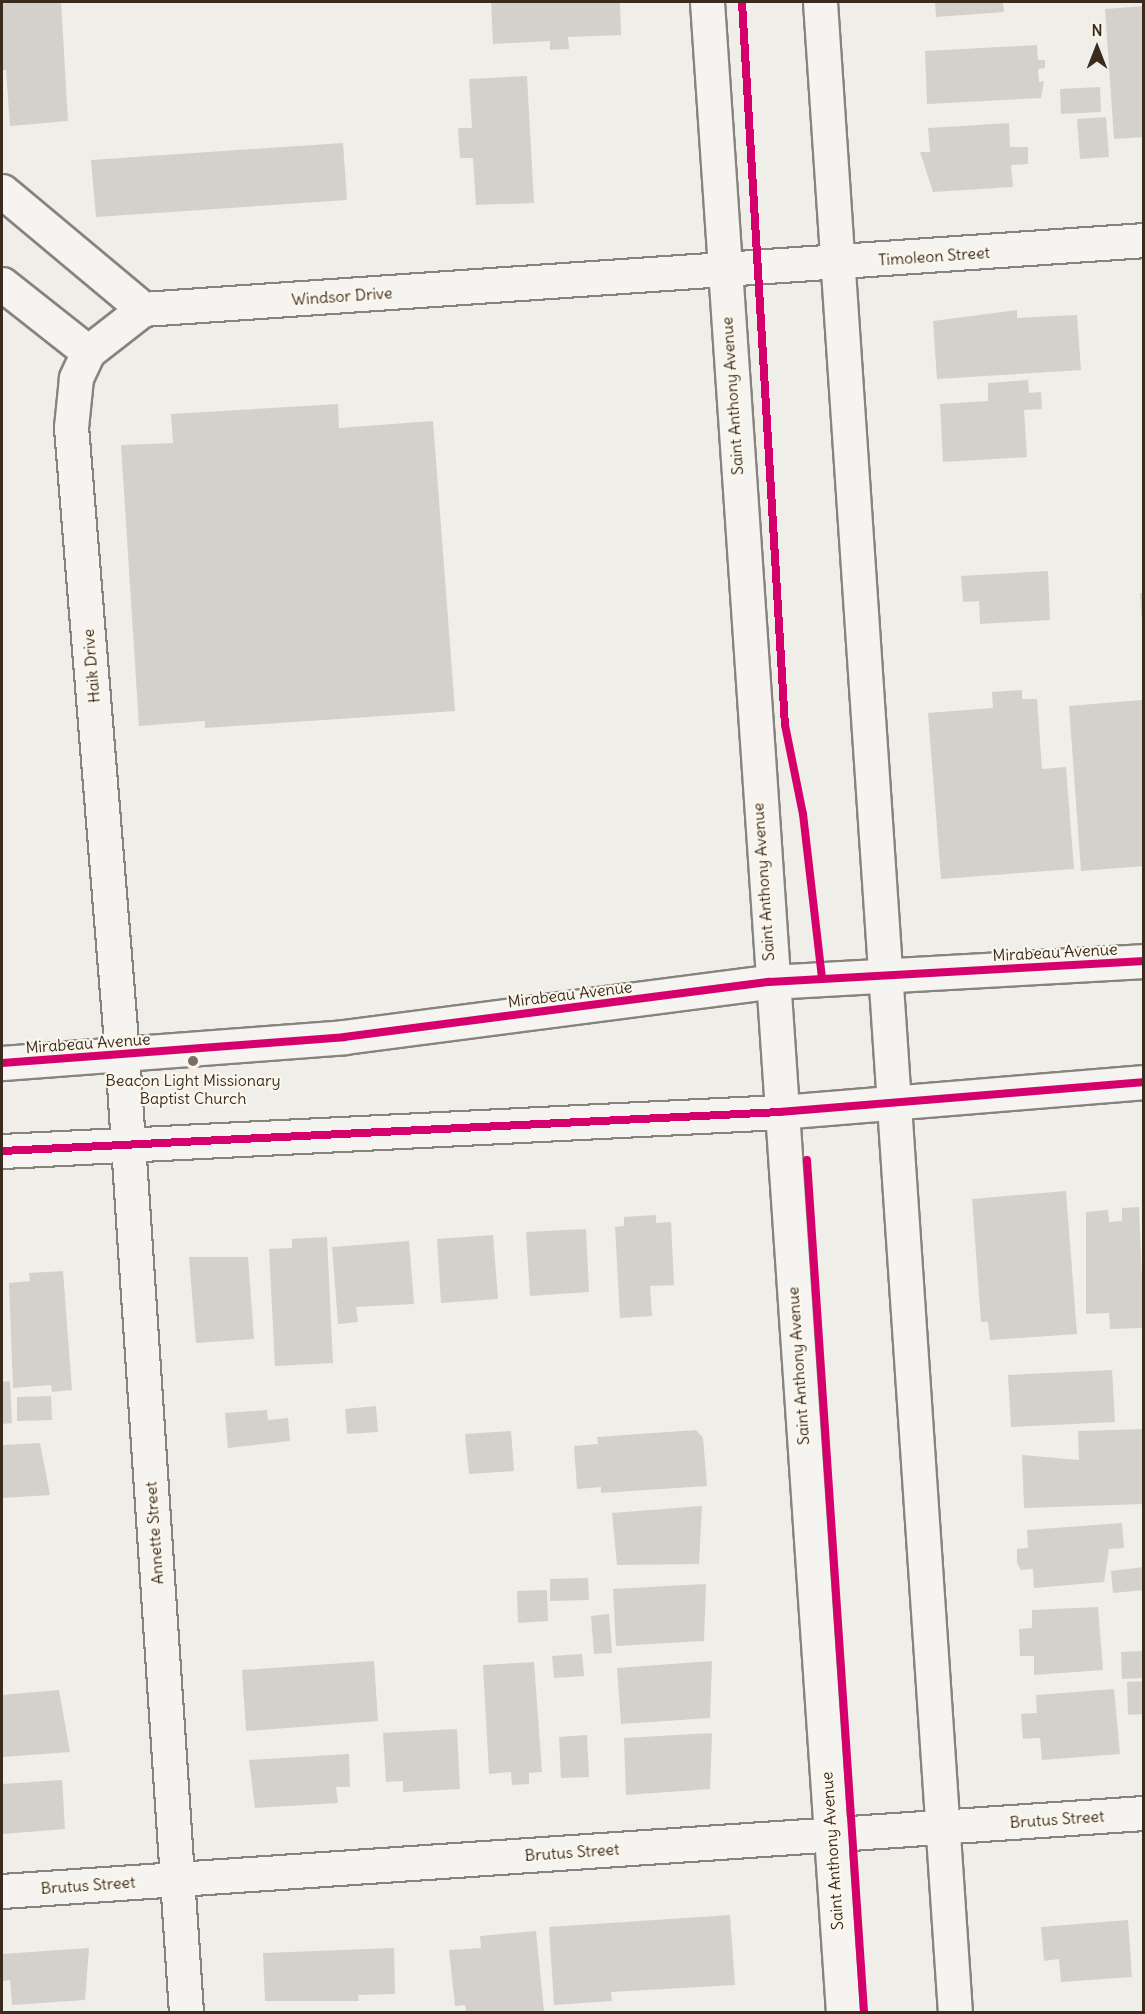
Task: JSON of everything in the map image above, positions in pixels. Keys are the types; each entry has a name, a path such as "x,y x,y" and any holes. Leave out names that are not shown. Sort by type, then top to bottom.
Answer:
{"street":[{"name":"Saint Anthony Avenue","path":"707,2 770,982 843,2013"},
{"path":"820,2 955,2013"},
{"path":"2,191 143,309"},
{"name":"Timoleon Street","path":"724,270 1143,240"},
{"name":"Windsor Drive","path":"143,309 724,270"},
{"path":"2,284 88,352"},
{"name":"Haik Drive","path":"122,1054 71,427 76,378 88,352 143,309"},
{"name":"Mirabeau Avenue","path":"2,1062 344,1037 770,982 1143,961"},
{"name":"Annette Street","path":"122,1054 186,2013"},
{"path":"2,1151 127,1142 780,1112 894,1105 1143,1082"},
{"name":"Brutus Street","path":"2,1891 1143,1813"}],"building":[{"path":"2,2 61,2 68,121 10,126 6,70 2,70"},
{"path":"491,2 620,2 621,35 568,37 569,49 550,50 550,41 493,44"},
{"path":"935,2 1003,2 1004,12 936,17"},
{"path":"1144,6 1144,137 1114,139 1105,9"},
{"path":"1037,45 1038,60 1045,60 1045,68 1038,69 1039,82 1044,81 1041,98 927,104 925,51"},
{"path":"527,76 534,203 476,205 473,158 460,158 458,128 472,128 469,79"},
{"path":"1100,87 1101,112 1061,114 1060,89"},
{"path":"1106,117 1109,157 1080,159 1077,119"},
{"path":"1009,123 1010,147 1028,147 1028,164 1011,165 1013,187 933,192 920,152 930,152 928,128"},
{"path":"343,143 347,200 96,217 91,160"},
{"path":"1017,310 1017,318 1077,315 1081,370 937,379 933,321"},
{"path":"1028,380 1029,393 1041,392 1042,409 1024,410 1027,457 943,462 940,404 988,401 988,383"},
{"path":"338,404 339,428 433,421 455,711 205,728 205,721 139,726 121,445 173,443 171,414"},
{"path":"1048,571 1050,620 980,624 979,601 963,602 961,576"},
{"path":"1140,593 1144,593 1144,623 1142,624"},
{"path":"1022,690 1022,699 1037,699 1042,769 1066,767 1074,869 941,879 928,713 993,708 992,692"},
{"path":"1142,700 1144,866 1081,871 1069,706"},
{"path":"1066,1191 1077,1334 990,1340 988,1322 981,1322 972,1199"},
{"path":"1139,1207 1144,1328 1110,1329 1109,1313 1086,1314 1086,1212 1108,1210 1109,1222 1122,1221 1122,1208"},
{"path":"656,1215 656,1223 671,1222 674,1285 650,1286 652,1316 620,1318 615,1227 624,1226 624,1217"},
{"path":"586,1229 589,1292 530,1296 526,1232"},
{"path":"493,1235 498,1299 441,1303 437,1239"},
{"path":"327,1237 333,1363 275,1366 269,1249 292,1248 292,1239"},
{"path":"409,1241 414,1304 356,1307 358,1322 338,1324 332,1247"},
{"path":"189,1257 248,1257 254,1339 196,1343"},
{"path":"63,1271 72,1390 52,1392 51,1385 13,1388 9,1283 30,1281 29,1273"},
{"path":"1112,1370 1115,1422 1011,1427 1008,1375"},
{"path":"10,1381 12,1423 2,1424 2,1382"},
{"path":"51,1396 52,1420 17,1421 17,1397"},
{"path":"376,1406 378,1432 347,1434 345,1409"},
{"path":"267,1410 268,1420 288,1418 290,1441 228,1448 225,1413"},
{"path":"1144,1429 1144,1504 1024,1508 1022,1455 1079,1460 1078,1431"},
{"path":"696,1430 703,1438 707,1486 601,1493 601,1487 577,1489 574,1446 598,1444 597,1437"},
{"path":"511,1431 514,1471 469,1474 465,1434"},
{"path":"40,1443 50,1495 2,1498 2,1445"},
{"path":"702,1506 699,1564 617,1565 612,1513"},
{"path":"1122,1523 1124,1548 1109,1549 1104,1582 1034,1588 1033,1569 1021,1570 1017,1563 1017,1549 1028,1548 1027,1530"},
{"path":"1144,1567 1144,1590 1113,1593 1111,1571"},
{"path":"588,1578 589,1600 550,1601 550,1579"},
{"path":"706,1584 704,1641 616,1646 613,1589"},
{"path":"547,1590 548,1621 518,1623 517,1591"},
{"path":"1098,1607 1103,1670 1034,1675 1034,1656 1020,1656 1019,1629 1032,1628 1032,1610"},
{"path":"609,1614 612,1653 594,1654 591,1616"},
{"path":"1144,1651 1144,1678 1122,1679 1121,1652"},
{"path":"582,1654 584,1676 554,1678 552,1656"},
{"path":"374,1661 378,1721 246,1731 242,1670"},
{"path":"712,1661 710,1718 621,1724 617,1668"},
{"path":"534,1662 542,1772 529,1773 529,1784 512,1785 511,1772 489,1774 483,1665"},
{"path":"1144,1681 1144,1714 1128,1715 1127,1682"},
{"path":"1114,1689 1120,1754 1042,1760 1040,1738 1023,1739 1021,1714 1037,1713 1036,1695"},
{"path":"59,1690 70,1752 2,1757 2,1695"},
{"path":"457,1729 460,1789 403,1792 403,1781 386,1782 383,1733"},
{"path":"712,1733 710,1789 626,1795 624,1738"},
{"path":"587,1735 589,1777 561,1778 559,1737"},
{"path":"349,1754 350,1787 336,1787 338,1803 255,1808 249,1760"},
{"path":"62,1780 65,1829 2,1834 2,1784"},
{"path":"730,1915 735,1985 611,1992 612,2001 554,2005 549,1927"},
{"path":"1128,1920 1132,1977 1061,1982 1059,1959 1044,1961 1041,1927"},
{"path":"536,1931 544,2012 466,2012 465,2005 455,2006 449,1950 481,1948 480,1936"},
{"path":"89,1948 85,2000 12,2005 10,1980 2,1981 2,1954"},
{"path":"394,1948 395,1994 358,1995 359,2001 265,2001 263,1953"}],"cycle path":[{"path":"742,2 785,725 803,814 822,979"},
{"path":"2,1063 344,1037 769,982 1144,961"},
{"path":"2,1151 780,1112 1144,1082"},
{"path":"807,1160 864,2012"}],"place":[{"name":"Beacon Light Missionary Baptist Church","path":"193,1061"}]}
